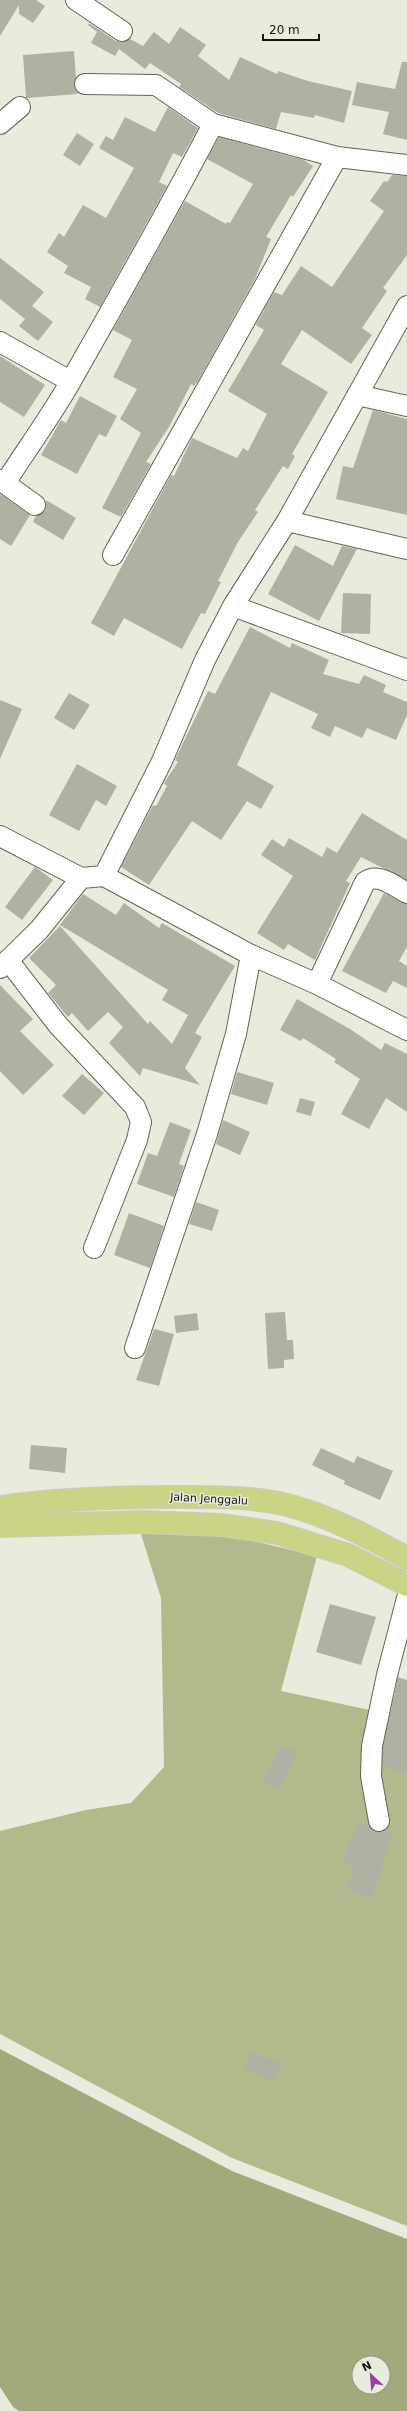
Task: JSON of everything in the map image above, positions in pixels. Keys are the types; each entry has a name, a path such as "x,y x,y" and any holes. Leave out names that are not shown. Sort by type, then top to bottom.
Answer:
{"main road":[{"name":"Jalan Jenggalu","path":"0,1507 44,1501 121,1497 217,1497 279,1504 331,1520 369,1537 407,1558"},
{"path":"0,1526 144,1522 235,1527 277,1533 348,1555 407,1585"}],"street":[{"path":"76,0 122,31"},
{"path":"85,84 156,85 213,124 337,157 407,165"},
{"path":"0,124 8,115 20,107"},
{"path":"35,505 2,481 70,382 96,332 123,292 213,124"},
{"path":"113,555 337,157"},
{"path":"104,876 162,761 205,660 234,606 287,521 407,306"},
{"path":"0,342 70,382"},
{"path":"357,395 407,406"},
{"path":"287,521 407,549"},
{"path":"234,606 407,670"},
{"path":"0,836 81,878 104,876 251,955 317,984 407,1030"},
{"path":"81,878 39,930 4,964 58,1025 135,1107 141,1122 137,1140 94,1248"},
{"path":"317,984 365,882 370,878 377,878 407,893"},
{"path":"135,1348 207,1134 236,1034 251,955"},
{"path":"379,1821 371,1776 372,1746 387,1675 407,1598"}],"shaded area":[{"path":"140,1531 227,1535 317,1556 281,1691 407,1718 407,2226 232,2158 0,2034 0,1831 86,1810 131,1803 164,1767 161,1598"},
{"path":"0,2049 232,2171 407,2239 407,2411 19,2411 13,2407 0,2387"}],"building":[{"path":"0,0 36,0 45,6 33,23 19,14 19,5 0,36"},
{"path":"89,23 116,41 122,42 130,39 143,46 154,32 169,44 180,27 206,45 198,56 229,80 240,57 277,74 278,71 308,81 352,91 344,123 315,115 314,118 281,112 276,129 218,113 179,87 181,84 150,63 145,69 119,49 115,56 91,43 97,32 88,25"},
{"path":"74,51 76,77 74,84 78,94 26,98 23,55"},
{"path":"402,62 407,62 407,140 383,134 389,112 352,105 357,82 395,89"},
{"path":"168,107 198,128 182,157 173,153 159,182 167,186 100,307 85,299 91,287 64,273 68,266 47,252 59,233 64,237 83,205 106,218 134,168 99,148 106,136 113,140 125,117 155,132"},
{"path":"77,133 94,144 80,166 63,155"},
{"path":"219,137 304,160 313,166 293,197 291,195 266,237 271,239 255,279 198,381 194,386 191,384 169,427 146,462 151,464 121,517 102,508 141,433 120,419 137,389 113,377 132,340 113,330 185,201 226,224 227,222 230,223 253,184 207,159"},
{"path":"392,175 407,176 407,255 383,288 387,291 362,328 372,335 351,364 302,330 281,364 328,392 292,454 295,456 288,469 283,466 255,510 258,512 238,542 218,581 221,582 205,614 201,613 182,649 124,618 114,636 91,623 171,475 174,476 192,438 237,458 243,448 248,451 267,414 228,391 264,330 256,325 274,292 282,295 301,266 332,287 384,211 370,201 384,181 387,182"},
{"path":"0,258 44,292 32,306 53,322 38,341 19,326 25,319 0,299"},
{"path":"0,356 45,385 24,417 0,402"},
{"path":"80,396 117,416 106,437 99,434 77,474 41,455 61,420 66,423"},
{"path":"373,410 407,419 407,515 336,499 343,466 353,468"},
{"path":"0,494 30,515 11,546 0,539"},
{"path":"46,500 76,518 63,540 33,522 36,516 45,511"},
{"path":"295,545 333,566 342,546 357,549 319,621 268,594"},
{"path":"343,593 371,594 370,634 341,633"},
{"path":"250,627 290,648 292,643 329,660 323,674 359,684 364,675 386,685 383,692 407,702 407,715 396,740 367,728 362,738 335,726 330,737 311,728 318,714 271,692 237,765 274,786 261,809 247,801 221,840 192,821 149,885 121,867 153,805 156,806 167,786 164,783 178,762 175,760 208,691 215,694"},
{"path":"69,693 90,705 74,730 54,718"},
{"path":"0,700 22,709 0,759"},
{"path":"77,764 117,786 106,806 96,800 79,831 49,815"},
{"path":"362,813 407,840 407,880 361,857 346,881 350,883 315,960 288,944 284,950 257,933 293,876 261,855 272,839 284,847 289,838 322,857 327,847 337,853"},
{"path":"35,867 53,880 22,920 5,907"},
{"path":"384,893 407,904 407,947 399,961 407,966 407,988 393,981 386,993 342,971"},
{"path":"83,894 116,915 124,903 159,928 162,923 235,966 195,1033 202,1037 185,1068 200,1085 143,1068 140,1076 109,1043 123,1027 108,1012 88,1031 72,1013 68,1017 48,993 56,985 29,958 60,926 148,1024 150,1021 172,1044 188,1015 162,1000 168,990 60,925"},
{"path":"0,985 33,1019 20,1031 54,1065 23,1095 0,1071"},
{"path":"297,999 350,1029 381,1050 385,1043 407,1054 407,1112 386,1098 369,1129 341,1114 360,1079 334,1062 336,1059 303,1038 301,1041 280,1030"},
{"path":"237,1072 274,1083 267,1105 231,1094"},
{"path":"82,1074 104,1093 84,1115 62,1096"},
{"path":"300,1098 315,1102 311,1116 296,1112"},
{"path":"223,1120 250,1132 240,1155 216,1144"},
{"path":"170,1122 191,1130 179,1164 184,1166 174,1197 137,1184 148,1153 157,1156"},
{"path":"196,1202 219,1210 212,1231 189,1224"},
{"path":"129,1213 164,1226 150,1268 114,1255"},
{"path":"285,1312 287,1340 293,1340 294,1359 284,1360 284,1368 268,1369 265,1313"},
{"path":"197,1313 199,1330 176,1333 174,1316"},
{"path":"154,1329 174,1334 159,1386 136,1380"},
{"path":"31,1445 67,1448 65,1473 29,1469"},
{"path":"321,1448 354,1463 357,1456 393,1471 380,1500 344,1484 345,1481 312,1465"},
{"path":"330,1604 376,1617 361,1665 316,1652"},
{"path":"398,1677 407,1680 407,1774 383,1766 383,1747"},
{"path":"280,1746 296,1752 280,1789 264,1783"},
{"path":"357,1822 369,1826 375,1832 384,1831 393,1834 372,1898 347,1890 354,1867 343,1863"},
{"path":"252,2051 281,2064 273,2082 244,2069"}]}
